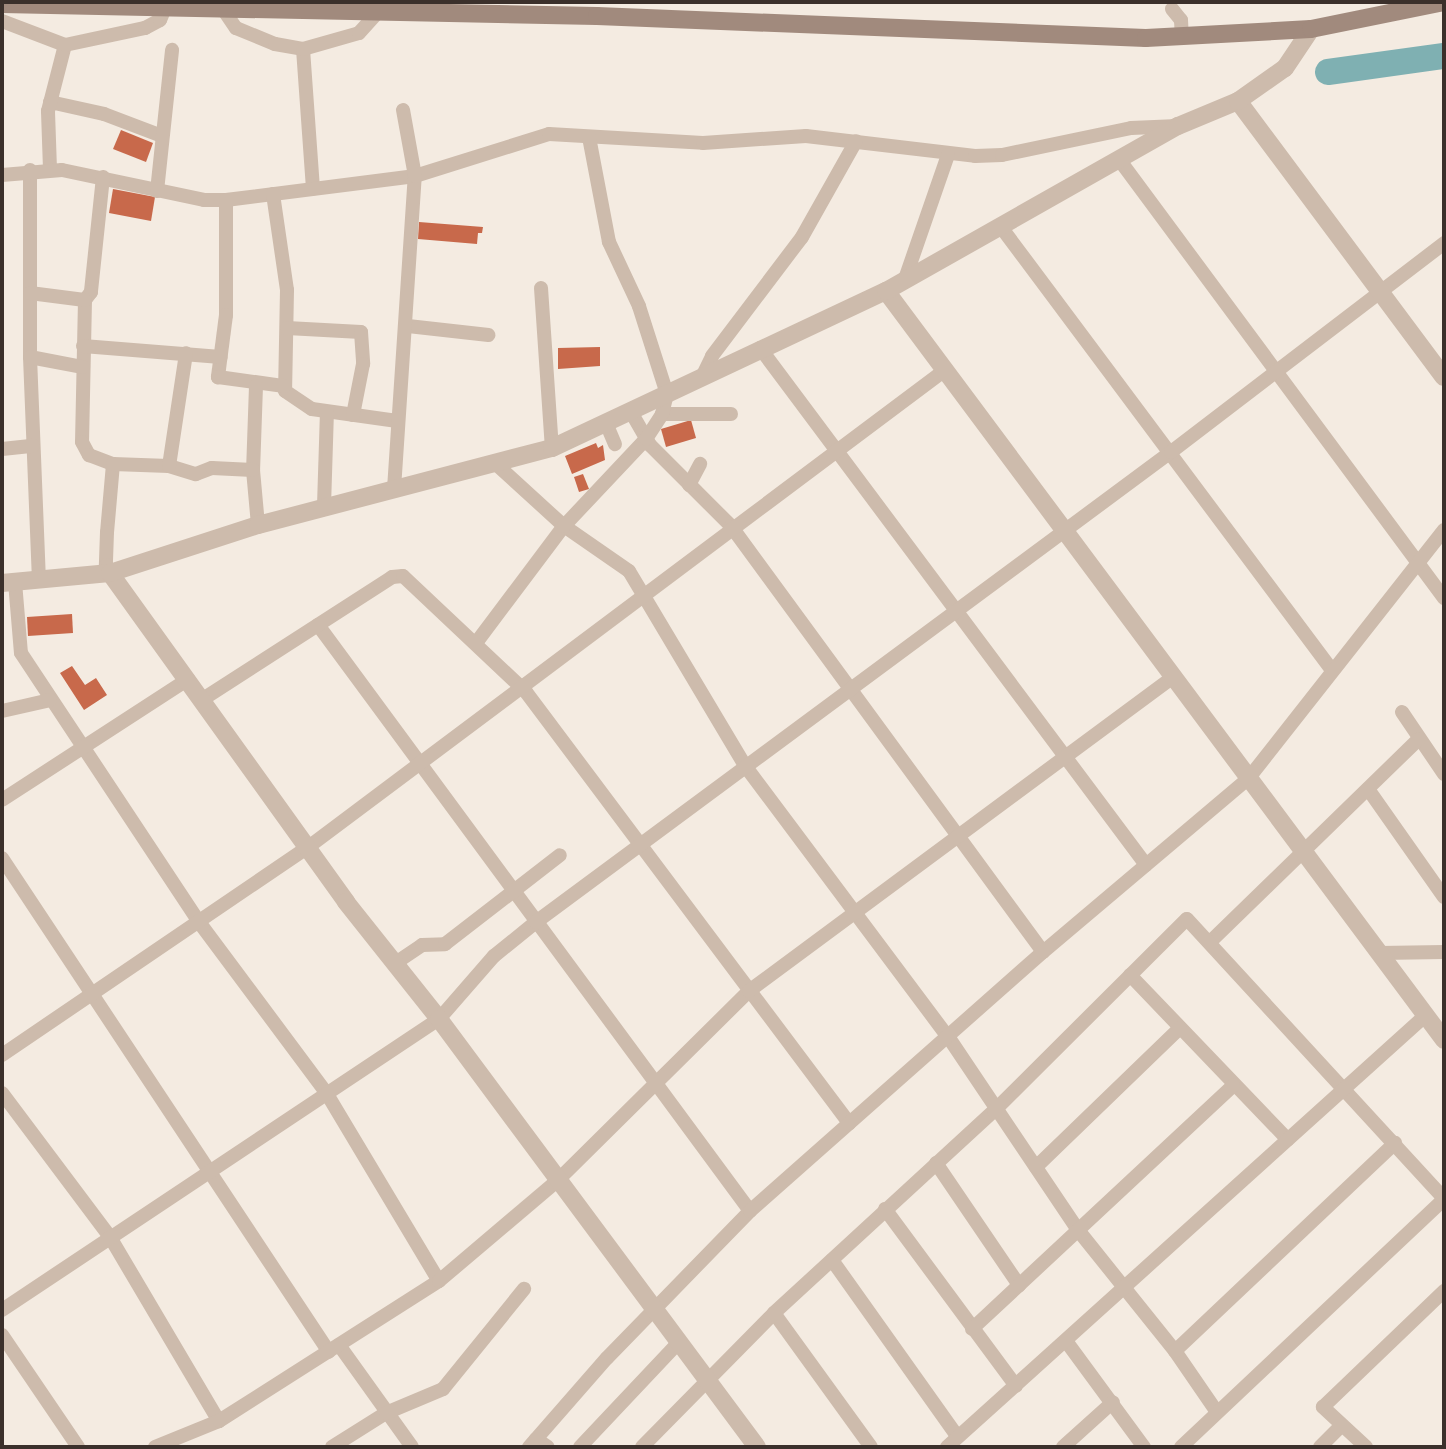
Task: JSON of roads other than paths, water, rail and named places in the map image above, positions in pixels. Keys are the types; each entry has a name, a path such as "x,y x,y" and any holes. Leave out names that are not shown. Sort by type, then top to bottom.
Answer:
{"main road":[{"path":"2,4 378,12 1182,37 1311,29 1444,2"}],"street":[{"path":"2,21 65,45 145,28 160,20 165,8"},
{"path":"223,9 236,28 275,44 303,49 359,33 378,12"},
{"path":"1172,9 1181,20 1182,37"},
{"path":"439,1282 327,1094 199,922 21,653 9,582 110,573 324,506 552,448 886,291 1121,162 1178,126 1238,101 1285,68 1311,29"},
{"path":"50,169 50,102 65,45"},
{"path":"303,49 313,188"},
{"path":"157,191 172,50"},
{"path":"1238,101 1444,377"},
{"path":"50,102 104,114 162,136"},
{"path":"394,489 397,421 408,326 415,176 403,110"},
{"path":"2,175 50,169 103,177 157,191 226,200 415,176 549,134 703,143 806,136 948,155 1002,155 1090,134 1178,126"},
{"path":"476,643 564,526 646,439 662,414 667,394 639,306 610,242 589,137"},
{"path":"701,379 712,356 802,237 856,141"},
{"path":"905,279 948,155"},
{"path":"1121,162 1444,598"},
{"path":"30,170 30,358 39,580"},
{"path":"103,177 92,283 85,300 83,446 89,455 113,464 169,466 196,474 212,468 253,470"},
{"path":"273,194 287,290 284,386 300,405 327,412 397,421"},
{"path":"226,200 226,315 218,377 256,386 284,386"},
{"path":"1001,227 1331,669"},
{"path":"2,1310 439,1019 494,956 536,922 1171,452 1444,243"},
{"path":"541,288 552,448"},
{"path":"886,291 1444,1040"},
{"path":"30,293 85,300"},
{"path":"408,326 488,335"},
{"path":"287,328 361,332 363,364 353,415"},
{"path":"83,346 220,357"},
{"path":"760,348 1146,865"},
{"path":"169,466 186,353"},
{"path":"30,358 83,367"},
{"path":"2,1055 96,995 307,848 417,761 945,369"},
{"path":"256,386 253,470 258,525"},
{"path":"324,506 327,412"},
{"path":"631,412 646,439 731,526 1043,952"},
{"path":"662,414 731,414"},
{"path":"606,423 615,443"},
{"path":"2,449 33,446"},
{"path":"113,464 107,531 110,573 203,699 307,848 439,1019 757,1447"},
{"path":"496,464 564,526 629,571 746,767 949,1038 994,1111 1078,1230 1175,1351 1217,1412"},
{"path":"689,485 700,464"},
{"path":"537,1444 607,1358 657,1312 750,1211 949,1038 1043,952 1248,779 1331,669 1444,530"},
{"path":"203,699 391,577 403,576 520,684 849,1123"},
{"path":"359,579 364,595"},
{"path":"318,625 750,1211"},
{"path":"155,1447 219,1421 439,1282 558,1180 749,991 1173,677"},
{"path":"2,800 188,679"},
{"path":"2,711 50,700"},
{"path":"1402,712 1444,774"},
{"path":"1210,942 1306,852 1419,739"},
{"path":"1368,789 1444,897"},
{"path":"394,964 422,945 445,944 559,855"},
{"path":"2,858 96,995 210,1171 334,1348 412,1447"},
{"path":"642,1447 774,1313 994,1111 1187,919 1341,1090 1395,1143 1444,1199 1217,1412 1189,1445"},
{"path":"1380,953 1444,952"},
{"path":"1130,975 1233,1086 1288,1140"},
{"path":"832,1260 953,1442 1426,1015"},
{"path":"1036,1167 1180,1028"},
{"path":"972,1329 1233,1086"},
{"path":"2,1093 110,1237 219,1421"},
{"path":"1175,1351 1395,1143"},
{"path":"936,1163 1019,1285"},
{"path":"885,1209 1016,1386"},
{"path":"332,1447 386,1413 443,1389 524,1289"},
{"path":"1366,1447 1323,1407 1439,1295 1444,1312"},
{"path":"774,1313 871,1447"},
{"path":"2,1335 78,1447"},
{"path":"1066,1342 1144,1447"},
{"path":"580,1447 678,1343"},
{"path":"1063,1447 1113,1402"},
{"path":"1320,1447 1341,1426"}],"waterway":[{"path":"1328,72 1444,56"}]}
